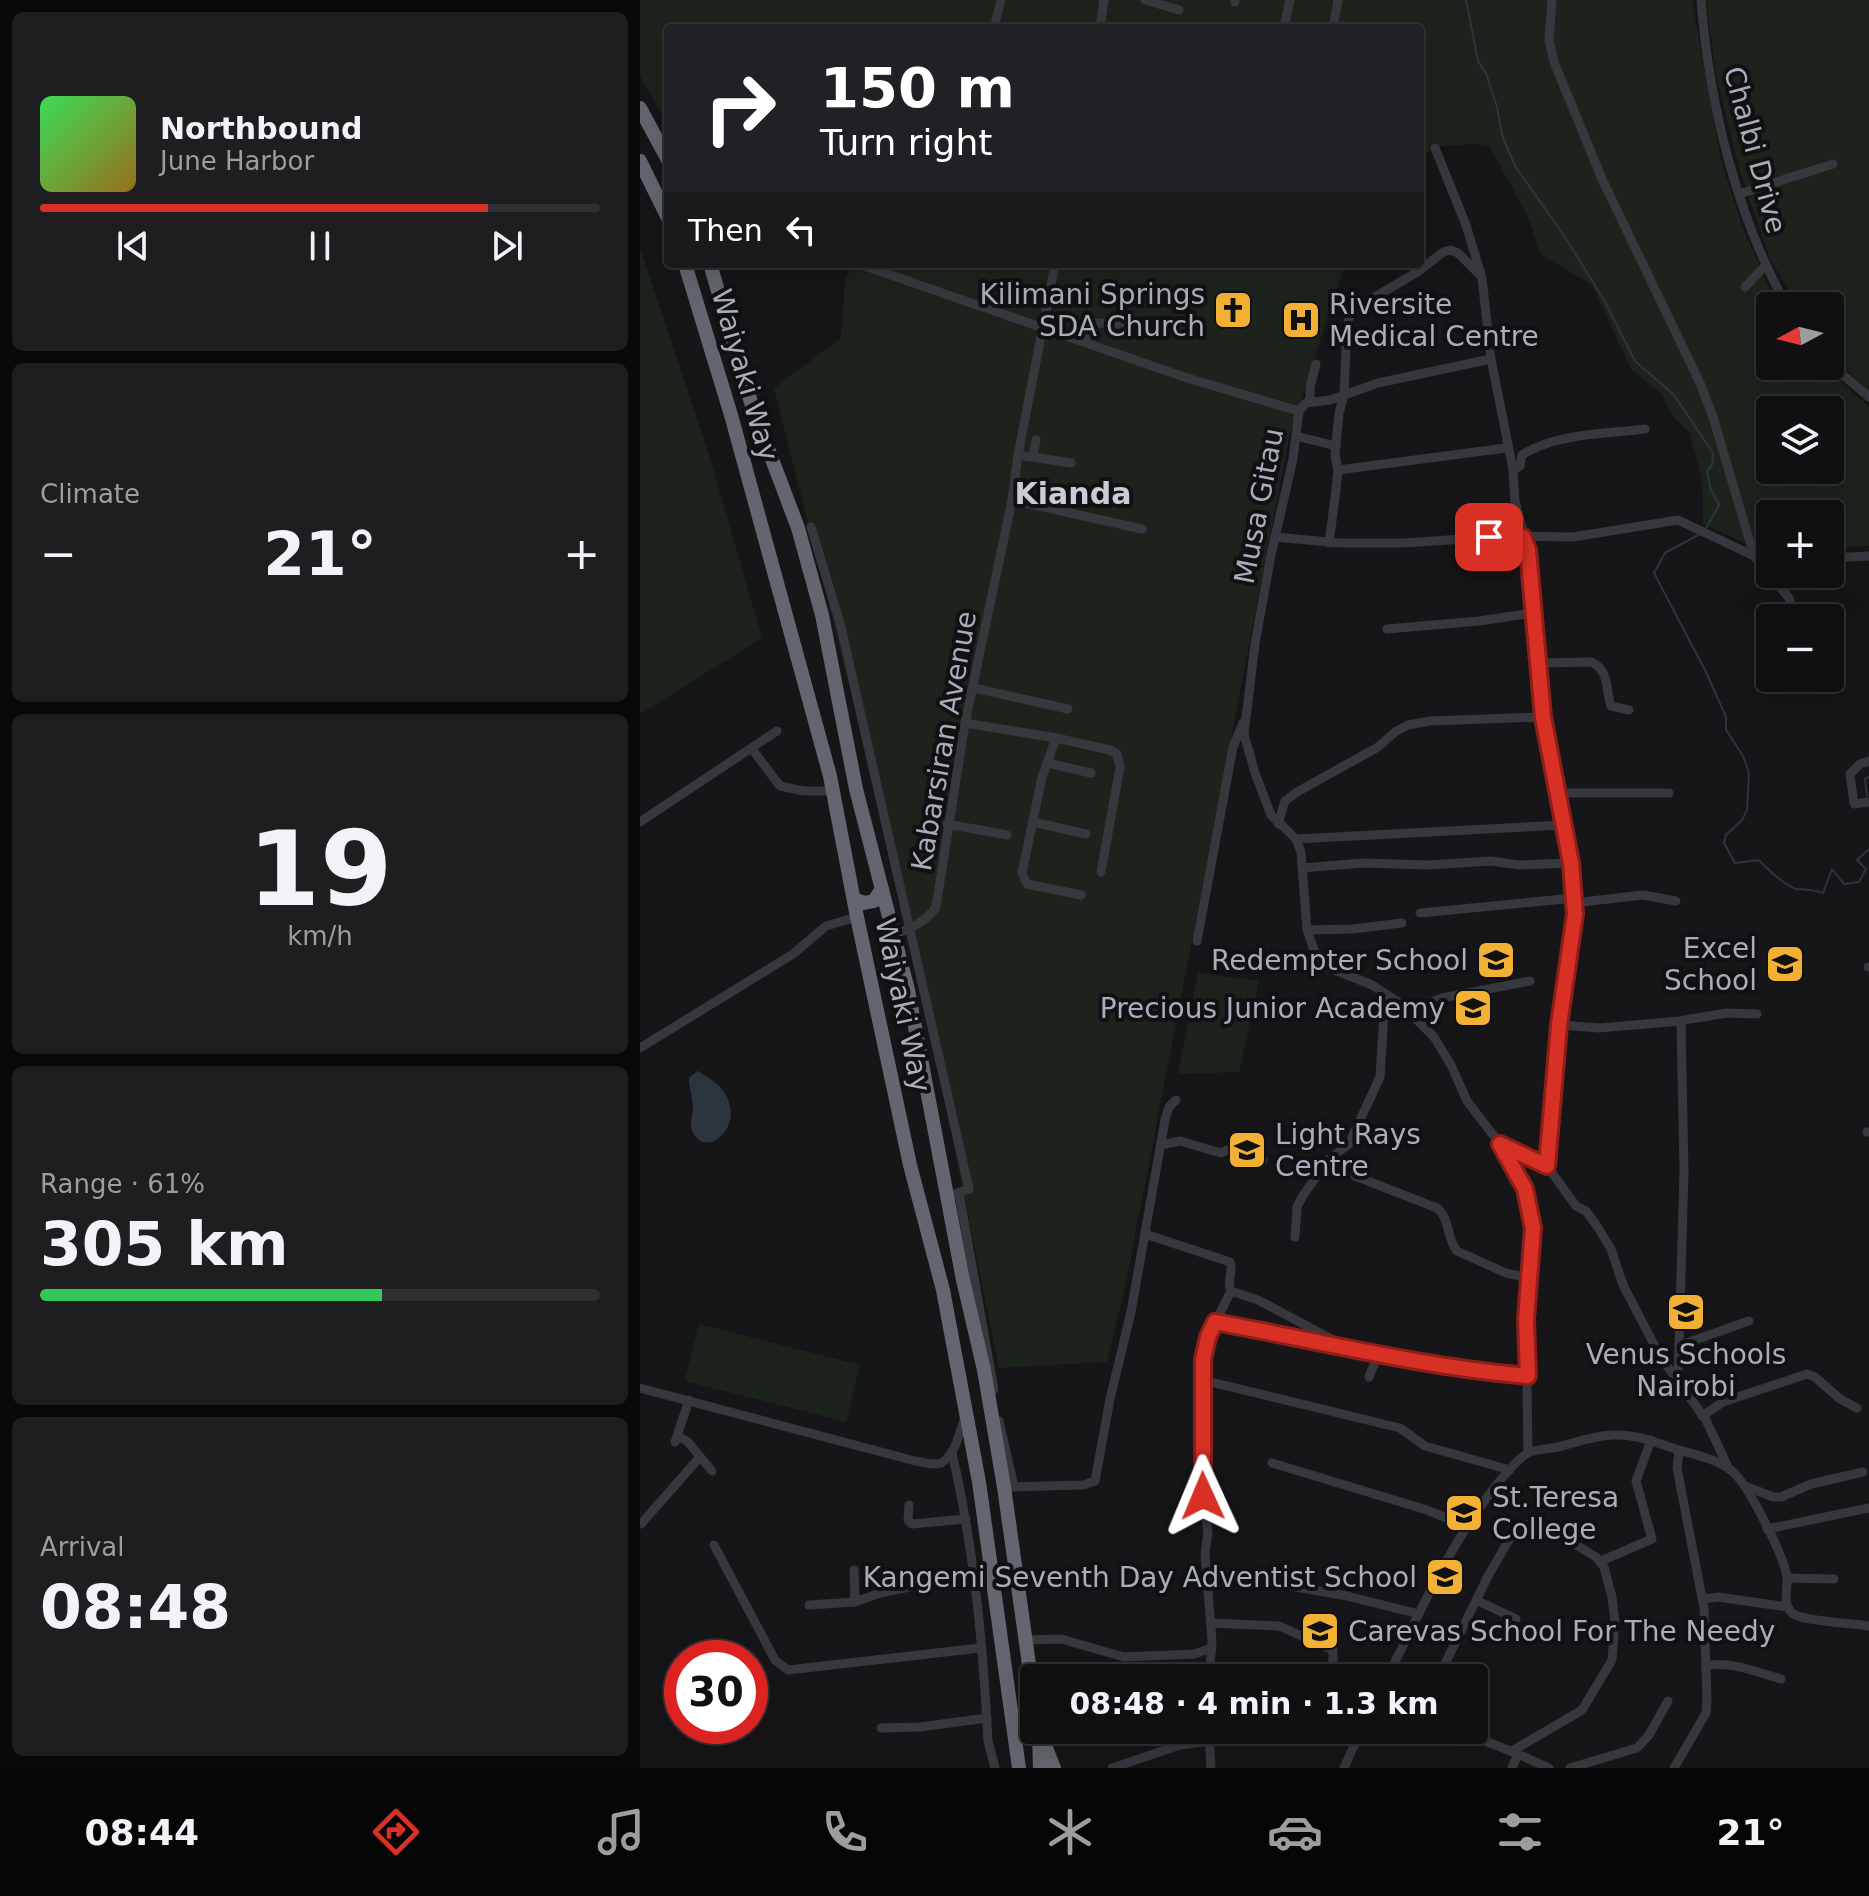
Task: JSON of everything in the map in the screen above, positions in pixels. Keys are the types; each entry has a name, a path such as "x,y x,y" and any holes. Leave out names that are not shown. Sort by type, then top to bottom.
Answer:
{"highway":[{"path":"640,108 664,153"},
{"path":"640,161 664,210"},
{"name":"Waiyaki Way","path":"686,268 731,415 815,716 832,788 910,1165 943,1290 979,1482 1019,1768"},
{"name":"Waiyaki Way","path":"711,268 753,409 798,528 822,615 854,779 882,889 901,932 908,990 954,1194 963,1280 1009,1487 1029,1664"},
{"path":"832,788 846,789 854,779"},
{"path":"854,899 864,903 874,901 882,889"},
{"path":"1039,1744 1040,1768"},
{"path":"1045,1744 1054,1768"}],"street":[{"path":"995,24 1001,0"},
{"path":"1101,24 1104,0"},
{"path":"1145,0 1179,10"},
{"path":"1285,24 1290,0"},
{"path":"1334,24 1338,0"},
{"path":"1552,0 1549,40 1554,62 1602,179 1700,383 1754,556 1791,604"},
{"name":"Chalbi Drive","path":"1701,0 1709,65 1739,194 1780,292"},
{"path":"1435,148 1466,225 1482,278 1491,359 1506,448 1528,550 1543,717 1571,863 1574,898 1569,965 1559,1025 1547,1166"},
{"path":"1739,194 1833,164"},
{"path":"1424,267 1450,250 1482,278"},
{"path":"1745,287 1766,265"},
{"name":"Musa Gitau","path":"870,268 1042,329 1299,411 1255,644 1244,734 1264,799 1278,824 1296,839"},
{"name":"Kabarsiran Avenue","path":"901,932 928,917 936,907 965,723 1012,500 1054,268"},
{"path":"1329,543 1338,470 1336,446 1344,395 1347,327 1351,311 1423,268"},
{"path":"1083,342 1096,323 1118,324 1133,319"},
{"path":"1299,411 1310,402 1330,400 1378,383 1491,359"},
{"path":"1310,402 1316,364"},
{"path":"1844,378 1869,397"},
{"path":"1513,470 1520,466 1522,455 1532,449 1573,439 1645,429"},
{"path":"1296,436 1336,446"},
{"path":"1033,457 1036,440"},
{"path":"1338,470 1506,448"},
{"path":"1018,455 1071,463"},
{"path":"1012,500 1142,529"},
{"path":"1275,537 1329,543 1573,537 1678,520 1754,556"},
{"path":"811,527 840,623 901,932"},
{"path":"1844,557 1869,556"},
{"path":"1387,629 1533,613"},
{"path":"1538,663 1597,664 1605,673 1611,706 1629,710"},
{"path":"974,688 1068,709"},
{"path":"1197,941 1233,747 1245,716"},
{"path":"1278,824 1285,801 1378,747 1408,725 1430,721 1543,717"},
{"path":"965,723 1110,750 1120,761 1101,872"},
{"path":"640,822 777,731"},
{"path":"1056,738 1042,777 1022,873 1024,881 1033,886 1081,895"},
{"path":"752,749 780,786 791,790 832,788"},
{"path":"1869,761 1860,764 1850,774 1854,804 1869,802"},
{"path":"1048,763 1091,773"},
{"path":"1557,793 1669,793"},
{"path":"1033,822 1086,834"},
{"path":"947,824 1007,835"},
{"path":"1528,1453 1526,1320 1533,1228 1525,1189 1500,1144 1467,1101 1434,1037 1405,1007 1372,985 1327,967 1315,953 1307,930 1301,852 1296,839 1563,825"},
{"path":"1302,868 1363,863 1571,863"},
{"path":"1420,913 1574,898 1582,902 1643,895 1676,901"},
{"path":"640,1048 793,954 826,926 857,917"},
{"path":"1307,930 1402,923"},
{"path":"1405,1007 1530,981"},
{"path":"1295,1237 1297,1207 1302,1197 1328,1160 1341,1147 1349,1144 1380,1077 1385,996"},
{"path":"1559,1025 1599,1028 1681,1021 1727,1013 1757,1014"},
{"path":"1678,1378 1684,1172 1681,1021"},
{"path":"1009,1487 1083,1485 1095,1481 1169,1107 1176,1100"},
{"path":"1161,1145 1180,1141 1221,1153 1227,1150 1263,1160"},
{"path":"1500,1144 1547,1166 1576,1206 1586,1211 1597,1226 1611,1249 1637,1315 1660,1356 1702,1416 1728,1467 1745,1486 1767,1529 1787,1578 1788,1607 1794,1615 1869,1626"},
{"path":"1355,1176 1437,1208 1446,1217 1451,1245 1457,1251 1506,1273 1529,1278"},
{"path":"1145,1234 1232,1265 1231,1291 1208,1337 1203,1359 1203,1496 1208,1532 1206,1571 1211,1623 1210,1664"},
{"path":"1231,1291 1258,1300 1344,1347"},
{"path":"1681,1345 1749,1321"},
{"path":"1215,1322 1378,1355 1480,1372 1528,1376"},
{"path":"1369,1377 1378,1355"},
{"path":"1702,1416 1723,1402 1807,1374 1857,1408"},
{"path":"1203,1380 1400,1428 1425,1446 1510,1470"},
{"path":"640,1388 915,1461 943,1462 952,1453 965,1417"},
{"path":"689,1400 676,1439 700,1457 712,1471"},
{"path":"1394,1664 1480,1505 1528,1453 1600,1434 1625,1434 1728,1467"},
{"path":"1601,1561 1652,1539 1636,1481 1651,1440"},
{"path":"1674,1768 1706,1713 1707,1666 1703,1599 1680,1488 1676,1458 1679,1451"},
{"path":"952,1453 966,1519 988,1741 995,1768"},
{"path":"641,1524 700,1457"},
{"path":"1272,1463 1427,1510 1468,1527"},
{"path":"1745,1486 1781,1497 1811,1484 1863,1472"},
{"path":"909,1505 910,1524 966,1519"},
{"path":"1767,1529 1869,1508"},
{"path":"1445,1664 1512,1533 1525,1524 1568,1540 1601,1561 1614,1612 1612,1660 1582,1710 1515,1752 1512,1768"},
{"path":"714,1545 775,1660 788,1670 980,1648"},
{"path":"854,1570 855,1602"},
{"path":"1206,1571 1347,1596 1419,1614"},
{"path":"809,1605 855,1602 880,1593 973,1574"},
{"path":"1787,1578 1834,1579"},
{"path":"1703,1599 1718,1597 1788,1607"},
{"path":"1476,1600 1516,1619"},
{"path":"1211,1623 1268,1624 1289,1629 1312,1643 1333,1650 1333,1664"},
{"path":"1025,1640 1061,1639 1124,1657 1194,1654 1212,1648"},
{"path":"1707,1666 1740,1668 1781,1679"},
{"path":"1570,1768 1637,1748 1644,1743 1668,1701"},
{"path":"881,1728 920,1727 987,1718"},
{"path":"1488,1742 1549,1768"},
{"path":"1112,1768 1188,1744"},
{"path":"1210,1744 1211,1768"},
{"path":"1347,1767 1356,1744"}],"shaded area":[{"path":"640,0 1692,0 1721,161 1744,231 1771,292 1756,292 1756,380 1838,380 1869,406 1869,546 1844,547 1844,500 1756,500 1756,546 1703,524 1702,478 1689,432 1673,416 1662,395 1631,369 1592,285 1540,254 1529,219 1489,145 1432,147 1424,157 1424,24 664,24 664,118 640,76"},
{"path":"1706,0 1869,0 1869,392 1844,368 1844,292 1790,292 1770,259 1739,168 1716,74"},
{"path":"640,248 709,455 762,638 640,714"},
{"path":"852,268 1344,268 1290,433 1124,1292 1107,1362 999,1368 906,909 774,388 841,338 845,279"},
{"path":"1198,973 1259,981 1239,1072 1178,1074"},
{"path":"697,1071 717,1084 728,1099 731,1114 728,1127 711,1142 701,1141 691,1127 693,1109 689,1078"},
{"path":"699,1324 860,1365 846,1422 685,1381"}],"waterway":[{"path":"1466,0 1478,61 1486,73 1502,135 1515,166 1604,300 1635,361 1674,395 1713,453 1712,465 1707,471 1711,490 1719,505 1705,530"},
{"path":"1700,534 1665,553 1654,573 1706,672 1726,717 1726,730 1743,756 1749,773 1747,810 1742,820 1726,835 1724,843 1735,863 1759,860 1792,887 1823,893 1832,869 1844,884 1859,882 1866,869 1857,860 1869,849"},
{"path":"1867,797 1865,779 1869,777"}],"place":[{"name":"Kilimani Springs SDA Church","path":"1233,310"},
{"name":"Riversite Medical Centre","path":"1301,320"},
{"name":"Redempter School","path":"1496,960"},
{"name":"Excel School","path":"1785,964"},
{"name":"Precious Junior Academy","path":"1473,1008"},
{"name":"Light Rays Centre","path":"1247,1150"},
{"name":"Venus Schools Nairobi","path":"1686,1312"},
{"name":"St.Teresa College","path":"1464,1513"},
{"name":"Kangemi Seventh Day Adventist School","path":"1445,1577"},
{"name":"Carevas School For The Needy","path":"1320,1631"}],"district":[{"name":"Kianda","path":"1073,493"}],"route":[{"path":"1203,1496 1203,1359 1215,1322 1407,1360 1528,1376 1526,1320 1533,1228 1525,1189 1500,1144 1547,1166 1559,1025 1575,914 1571,863 1543,717 1528,550 1523,537 1489,537"}]}
